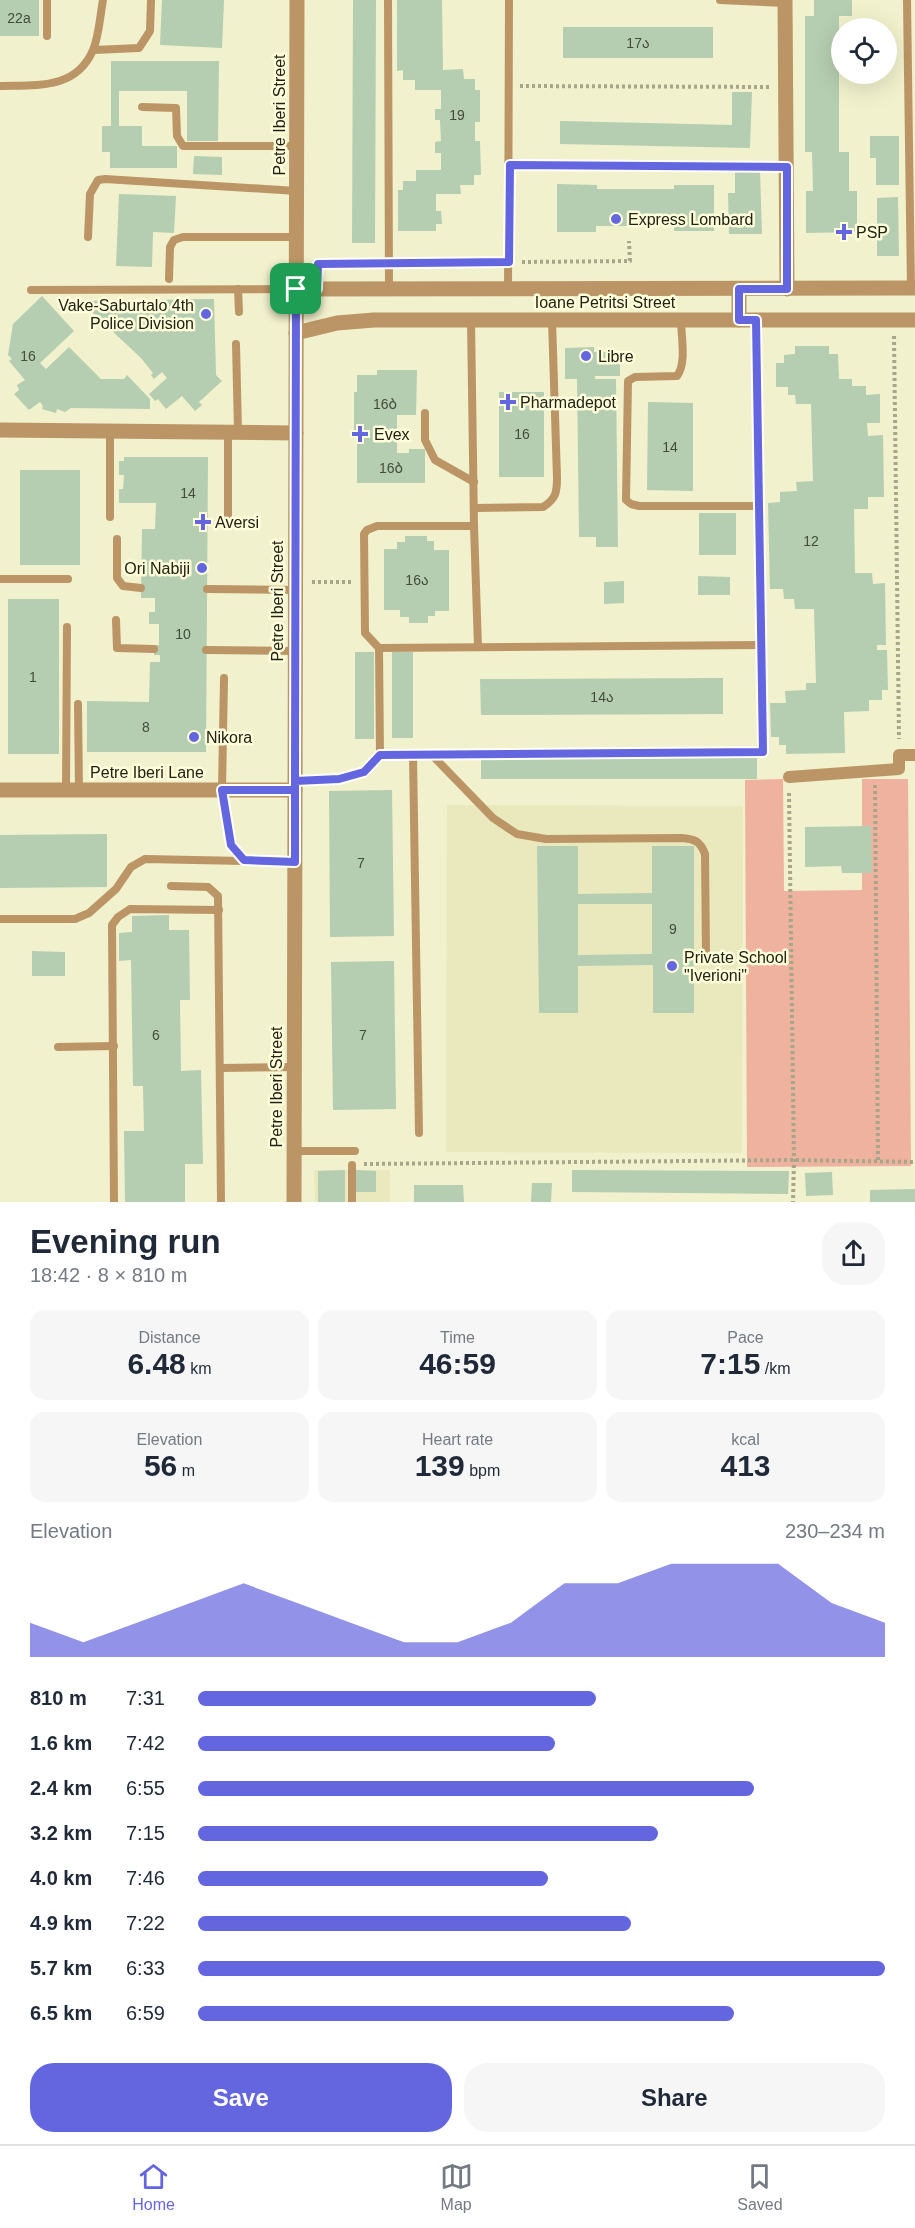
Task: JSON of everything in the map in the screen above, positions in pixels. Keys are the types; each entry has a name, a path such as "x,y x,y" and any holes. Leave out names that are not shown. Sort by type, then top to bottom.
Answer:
{"street":[{"name":"Petre Iberi Street","path":"294,1202 297,0"},
{"path":"785,1 787,289"},
{"name":"Ioane Petritsi Street","path":"296,289 913,288"},
{"path":"739,289 739,320"},
{"name":"Ioane Petritsi Street","path":"296,333 337,323 374,320 915,320"},
{"path":"0,430 296,432"},
{"path":"789,777 899,769 899,755 915,755"},
{"name":"Petre Iberi Lane","path":"0,790 222,790 295,785"}],"lane":[{"path":"47,0 47,36"},
{"path":"0,86 48,84 73,76 85,64 93,50 103,0"},
{"path":"93,50 139,48 150,31 151,0"},
{"path":"388,0 389,289"},
{"path":"508,289 509,0"},
{"path":"720,0 785,1"},
{"path":"907,0 913,288"},
{"path":"142,107 176,108 177,136 183,146 297,146"},
{"path":"510,165 787,167"},
{"path":"88,237 90,194 98,180 297,191"},
{"path":"169,279 170,248 174,240 183,237 297,237"},
{"path":"238,289 239,312"},
{"path":"31,290 296,289"},
{"path":"471,320 477,647"},
{"path":"474,508 543,507 553,501 557,491 557,478 552,320"},
{"path":"681,320 682,363 681,371 677,376 635,377 628,381 626,500 639,506 759,506"},
{"path":"380,755 763,752 756,320"},
{"path":"228,515 236,344"},
{"path":"424,413 425,440 435,460 474,482"},
{"path":"110,431 110,517"},
{"path":"295,785 339,779 364,772 380,755 379,648 365,633 364,541 367,530 377,526 474,526"},
{"path":"117,538 117,578 123,586 141,588"},
{"path":"0,579 68,579"},
{"path":"207,589 295,590"},
{"path":"116,620 117,648 154,649"},
{"path":"67,627 72,790"},
{"path":"379,648 760,645"},
{"path":"206,650 295,651"},
{"path":"224,678 222,790 231,845 244,860"},
{"path":"72,790 78,704"},
{"path":"431,754 492,818 517,834 546,839 681,838 694,839 700,843 705,854 706,954"},
{"path":"413,755 419,1134"},
{"path":"0,919 75,919 89,913 116,889 131,867 145,859 295,862"},
{"path":"171,886 208,887 218,896 221,1202"},
{"path":"114,1202 112,925 118,917 130,909 219,910"},
{"path":"58,1047 114,1046"},
{"path":"221,1068 294,1067"},
{"path":"294,1151 354,1151"},
{"path":"352,1165 352,1202"}],"path":[{"path":"534,86 786,87"},
{"path":"317,289 318,264 630,261 629,241"},
{"path":"894,320 899,755"},
{"path":"312,582 364,582"},
{"path":"875,771 878,1162"},
{"path":"789,777 793,1202"},
{"path":"352,1165 794,1160 915,1162"}],"shaded area":[{"path":"783,779 784,891 862,890 862,779 908,779 911,1166 747,1167 745,780"},
{"path":"447,805 743,806 742,1153 446,1152"},
{"path":"314,1170 390,1170 390,1202 315,1202"}],"building":[{"path":"0,0 39,0 39,36 0,36"},
{"path":"162,0 224,0 222,48 160,45"},
{"path":"353,0 376,0 375,243 352,243"},
{"path":"397,0 442,0 443,70 463,69 464,79 475,79 475,90 480,90 480,122 475,122 475,141 480,141 481,175 474,175 474,185 460,185 461,194 436,194 436,211 441,211 442,224 436,224 436,231 398,231 398,190 403,190 403,181 416,181 416,170 441,170 441,153 435,153 435,142 441,141 440,120 435,120 435,109 441,109 441,90 415,90 415,80 403,80 403,70 397,71"},
{"path":"814,0 852,0 852,16 831,18 831,84 839,84 839,152 849,152 849,191 857,191 857,232 806,233 806,191 813,191 812,152 805,152 805,16 814,16"},
{"path":"563,27 713,27 713,58 563,58"},
{"path":"111,61 219,61 218,141 187,141 187,91 119,91 119,126 142,126 142,146 177,146 177,168 110,168 110,152 102,152 102,126 111,126"},
{"path":"732,92 752,92 750,148 560,144 560,121 732,125"},
{"path":"870,136 899,136 899,185 876,185 876,158 870,158"},
{"path":"194,156 222,157 222,175 193,174"},
{"path":"760,171 762,234 729,234 728,193 735,193 735,172"},
{"path":"557,184 597,185 597,189 674,189 674,185 714,185 714,231 674,231 674,226 596,226 596,232 557,232"},
{"path":"119,194 176,196 174,233 153,232 152,267 116,266"},
{"path":"898,197 899,256 877,256 877,198"},
{"path":"42,296 74,331 40,363 46,369 69,347 101,379 124,379 127,375 150,399 150,409 71,408 65,412 57,409 56,413 42,409 40,402 29,410 14,394 19,390 17,385 25,380 9,361 12,359 8,355 13,324"},
{"path":"214,299 216,375 222,381 199,402 202,405 195,411 182,396 166,409 158,399 155,401 149,394 167,378 162,372 154,379 151,375 153,373 141,358 80,301"},
{"path":"795,346 829,346 829,354 838,354 839,379 852,379 852,386 866,386 866,395 880,394 880,423 867,423 868,436 883,435 884,497 868,497 868,509 854,509 855,573 872,573 873,584 885,583 886,645 877,645 877,650 887,650 888,690 882,690 882,700 869,700 869,711 844,712 845,753 786,754 786,745 779,745 779,737 771,737 770,703 786,703 785,691 806,690 806,683 816,683 814,609 795,609 794,599 784,599 783,589 770,589 768,503 780,502 780,492 797,491 796,482 813,481 811,404 796,404 795,395 788,395 788,387 776,387 776,363 784,363 784,355 795,354"},
{"path":"594,347 594,352 620,352 620,376 595,376 595,379 616,379 618,547 596,547 596,537 579,537 577,379 565,379 565,348"},
{"path":"377,370 417,370 416,415 397,415 397,453 409,453 409,449 425,449 425,483 357,483 354,392 357,392 357,375 377,375"},
{"path":"499,392 544,392 544,477 499,477"},
{"path":"648,402 693,403 693,491 647,490"},
{"path":"124,457 208,457 206,752 87,752 87,701 149,702 150,662 160,662 160,655 154,655 154,645 159,645 159,624 149,624 149,612 155,612 155,598 141,598 142,529 155,529 156,503 119,503 119,489 123,489 124,475 119,475 119,461 124,461"},
{"path":"20,470 80,470 80,565 20,565"},
{"path":"699,513 736,513 736,555 699,555"},
{"path":"405,536 427,536 427,541 434,541 434,550 449,550 449,611 435,611 435,616 428,616 428,623 409,623 409,617 400,617 400,610 384,610 384,549 397,549 397,542 405,542"},
{"path":"698,576 730,577 730,595 698,595"},
{"path":"624,581 624,603 604,604 604,582"},
{"path":"8,599 59,599 59,754 8,754"},
{"path":"355,652 374,652 374,739 355,739"},
{"path":"392,652 413,652 413,738 392,738"},
{"path":"723,678 723,714 481,715 480,679"},
{"path":"481,756 757,756 757,779 481,779"},
{"path":"392,790 394,936 330,937 329,791"},
{"path":"871,826 872,873 842,873 841,866 805,867 805,827"},
{"path":"107,834 107,887 0,888 0,835"},
{"path":"537,846 578,846 578,894 652,893 652,846 694,846 694,1013 653,1013 653,965 578,966 578,1013 539,1013","holes":["578,904 652,904 652,954 578,955"]},
{"path":"169,915 169,930 189,930 190,1000 180,1000 181,1071 201,1070 203,1164 185,1164 185,1202 125,1202 124,1131 144,1131 143,1086 133,1086 131,960 119,961 119,933 132,932 132,916"},
{"path":"32,951 65,952 65,976 32,976"},
{"path":"394,961 396,1109 333,1110 331,962"},
{"path":"345,1170 345,1202 318,1202 318,1171"},
{"path":"356,1170 376,1171 376,1192 355,1192"},
{"path":"572,1170 789,1171 788,1194 572,1192"},
{"path":"832,1172 833,1195 806,1196 805,1173"},
{"path":"532,1183 552,1183 551,1202 531,1202"},
{"path":"414,1185 463,1185 464,1202 414,1202"},
{"path":"915,1189 915,1202 870,1202 870,1190"}],"place":[{"name":"Express Lombard","path":"616,219"},
{"name":"PSP","path":"844,232"},
{"name":"Vake-Saburtalo 4th Police Division","path":"206,314"},
{"name":"Libre","path":"586,356"},
{"name":"Pharmadepot","path":"508,402"},
{"name":"Evex","path":"360,434"},
{"name":"Aversi","path":"203,522"},
{"name":"Ori Nabiji","path":"202,568"},
{"name":"Nikora","path":"194,737"},
{"name":"Private School \"Iverioni\"","path":"672,966"}],"route":[{"path":"296,289 295,651 295,781 295,790 295,862 244,860 231,845 222,790 295,790 295,781 339,779 364,772 380,755 763,752 756,320 739,320 739,289 787,289 787,167 510,165 509,262 318,264 317,289 296,289"}]}
